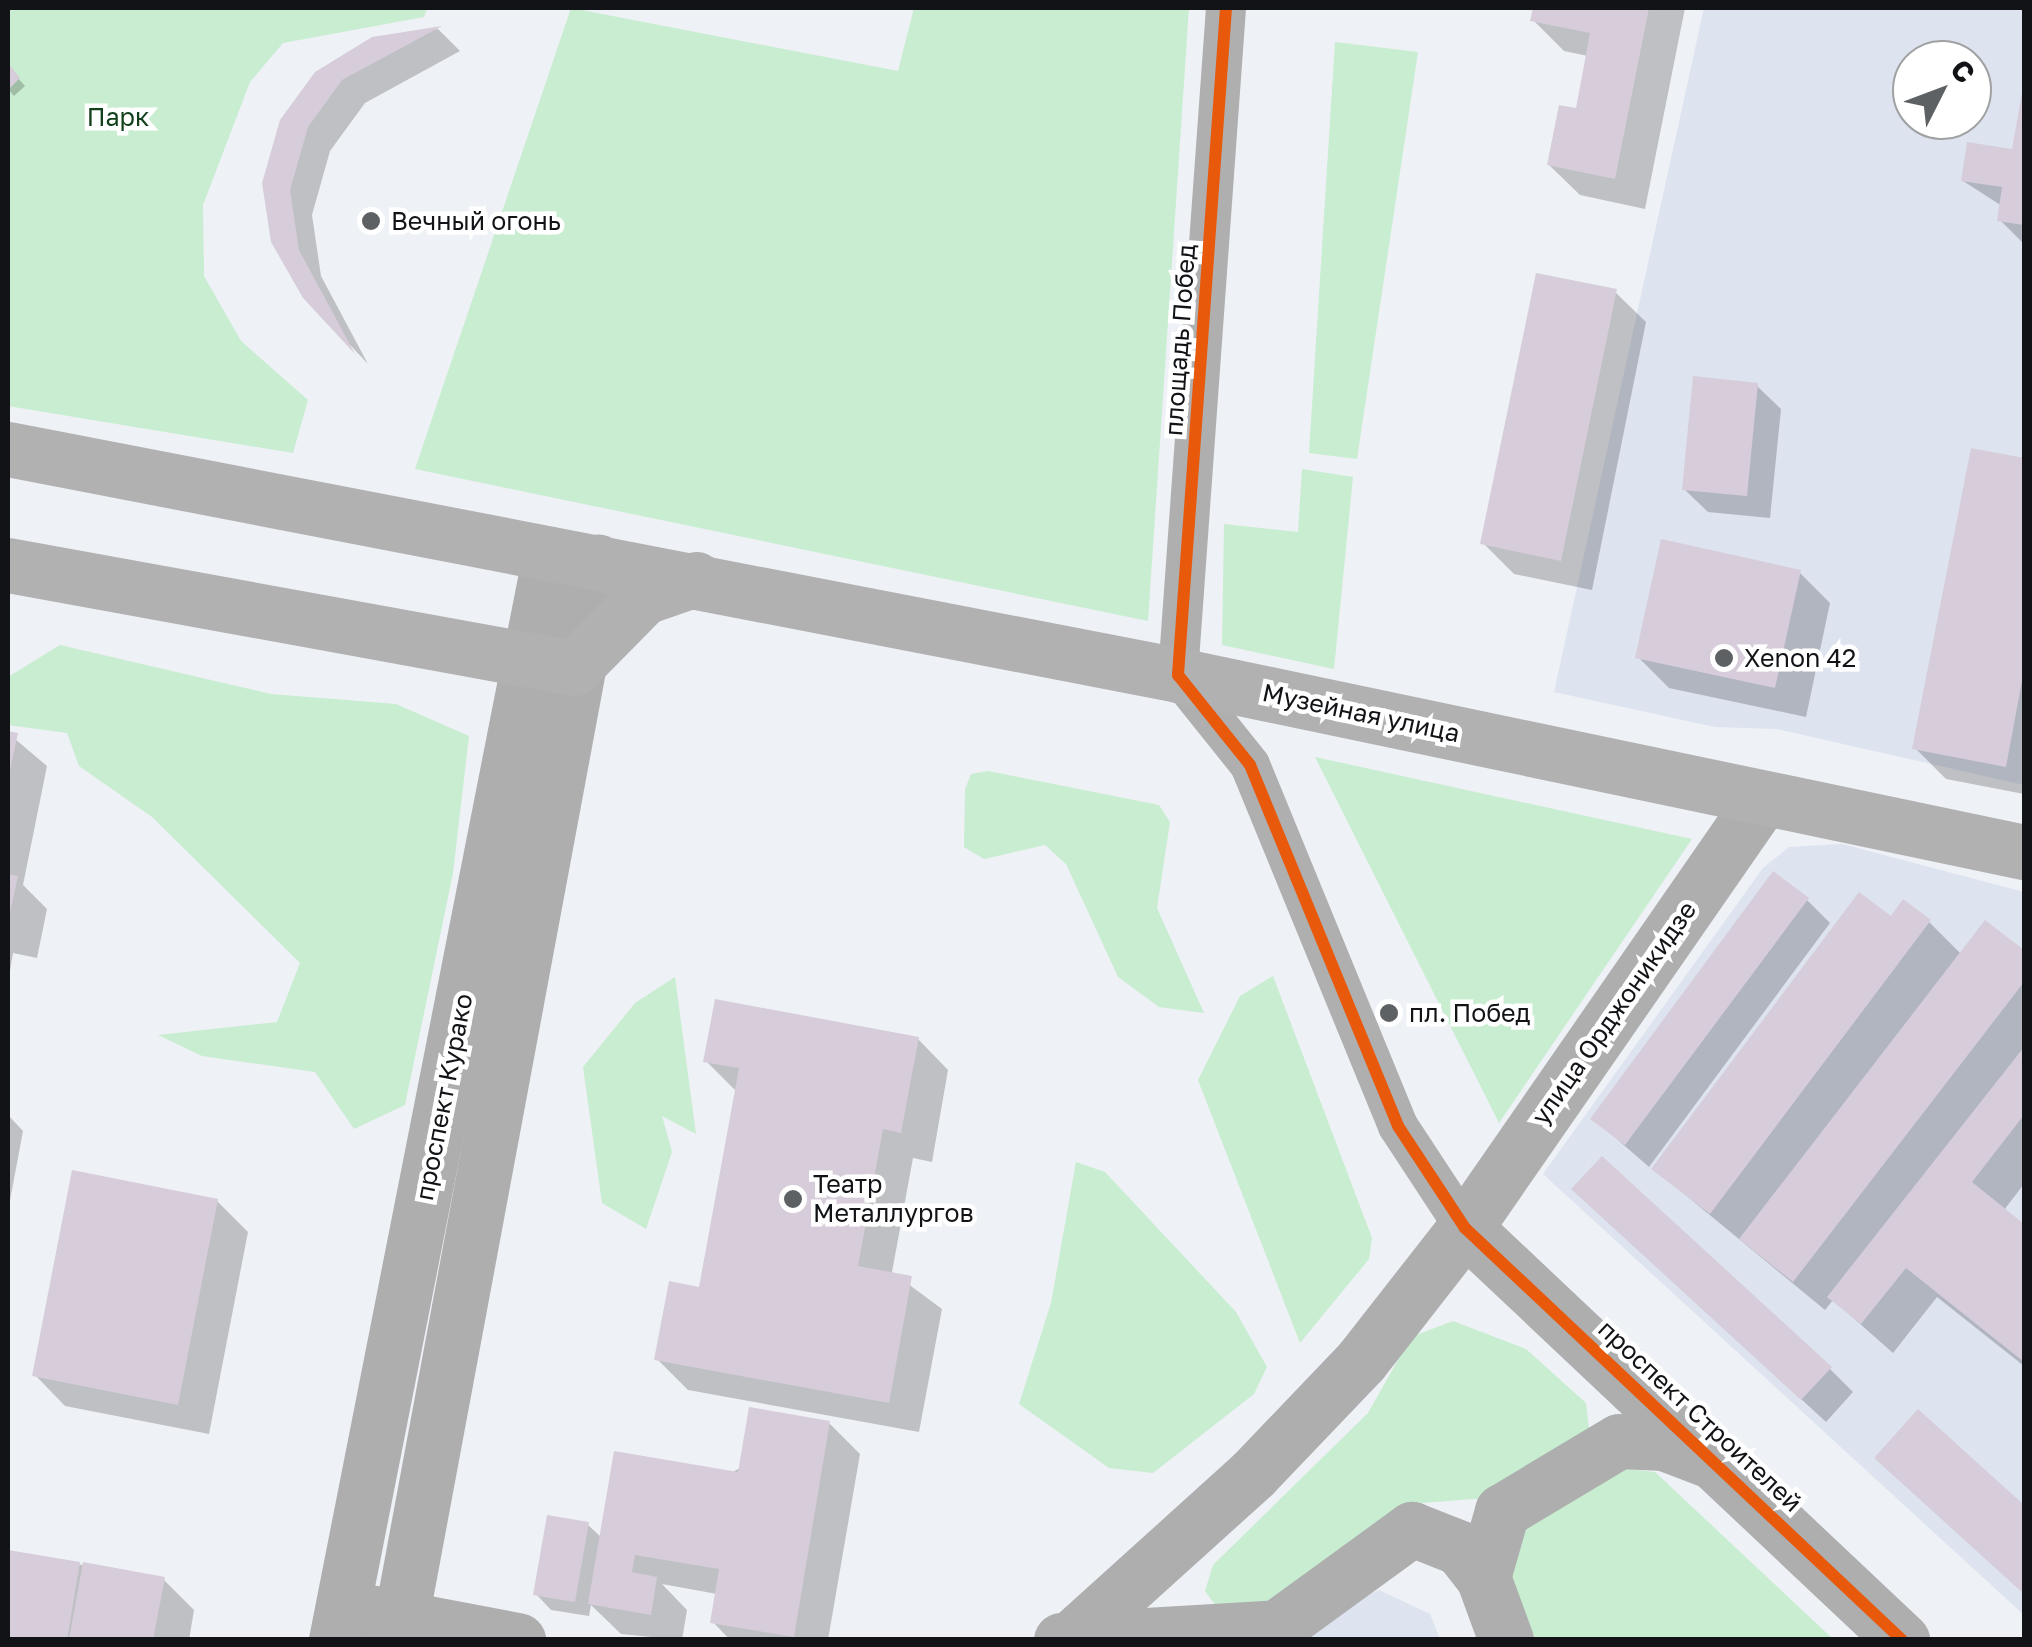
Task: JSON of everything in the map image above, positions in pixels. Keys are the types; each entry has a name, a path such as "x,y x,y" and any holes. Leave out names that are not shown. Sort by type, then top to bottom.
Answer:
{"main road":[{"name":"Музейная улица","path":"8,449 1178,675 2024,852"},
{"name":"проспект Курако","path":"339,1623 574,558"},
{"path":"8,565 552,664 644,597 696,579"},
{"name":"проспект Курако","path":"400,1628 552,664"},
{"name":"улица Орджоникидзе","path":"1068,1637 1253,1474 1361,1361 1464,1228 1763,798"},
{"name":"проспект Строителей","path":"1464,1228 1724,1468 1902,1640"},
{"path":"1483,1577 1502,1511 1619,1441 1664,1443 1724,1468"},
{"path":"1068,1637 1277,1627 1412,1529 1460,1548 1483,1577 1506,1640"},
{"path":"339,1623 518,1640"}],"street":[{"name":"площадь Побед","path":"1178,675 1226,8"},
{"path":"1178,675 1250,764 1398,1126 1464,1228"}],"shaded area":[{"path":"1704,8 2024,8 2024,785 1777,729 1715,727 1554,692"},
{"path":"1842,844 2024,892 2024,1615 1543,1174 1763,868 1789,847"},
{"path":"1379,1590 1430,1614 1440,1639 1296,1640 1326,1613"}],"green space":[{"name":"Парк","path":"8,8 427,8 424,17 283,43 250,82 203,205 204,276 241,341 308,400 293,453 8,406"},
{"path":"571,8 898,71 914,8 1189,8 1148,621 415,469"},
{"path":"1335,42 1418,52 1357,459 1309,453"},
{"path":"1302,469 1353,477 1334,669 1222,645 1224,524 1298,532"},
{"path":"60,645 271,694 396,704 469,736 453,873 405,1105 354,1129 315,1072 202,1056 158,1035 277,1022 300,963 152,817 79,766 67,733 8,725 8,677"},
{"path":"1315,757 1692,839 1499,1123"},
{"path":"988,771 1159,805 1170,822 1157,908 1204,1013 1159,1007 1118,977 1066,864 1045,845 984,859 964,847 965,789 971,774"},
{"path":"1273,976 1372,1238 1369,1259 1300,1343 1198,1080 1240,996"},
{"path":"675,977 696,1134 662,1116 672,1152 646,1229 602,1203 583,1067 635,1003"},
{"path":"1076,1162 1105,1172 1236,1312 1267,1367 1254,1394 1153,1473 1109,1468 1019,1404 1051,1303"},
{"path":"1453,1321 1526,1349 1586,1403 1590,1436 1487,1498 1408,1504 1272,1609 1219,1610 1205,1591 1213,1565 1368,1413 1411,1337"},
{"path":"1609,1467 1655,1472 1833,1639 1528,1639 1509,1587 1522,1528"}],"building":[{"path":"1533,8 1649,8 1615,179 1547,165 1559,105 1576,108 1590,33 1530,21"},
{"path":"442,26 342,80 308,127 290,190 299,250 355,354 303,298 271,242 262,183 280,120 315,72 372,37"},
{"path":"8,63 20,78 8,90"},
{"path":"2024,81 2024,225 1997,221 2002,187 1961,181 1967,142 2012,149"},
{"path":"1536,273 1617,289 1561,561 1480,544"},
{"path":"1693,376 1758,383 1747,496 1682,490"},
{"path":"1971,448 2024,458 2024,670 2006,767 1912,749"},
{"path":"1661,539 1801,570 1775,688 1635,658"},
{"path":"8,731 18,733 9,775 8,775"},
{"path":"1773,871 1809,898 1625,1145 1590,1119"},
{"path":"8,874 18,876 9,917 8,917"},
{"path":"1859,892 1891,916 1903,899 1931,920 1710,1214 1651,1169"},
{"path":"1985,920 2024,950 2024,982 1793,1282 1739,1239"},
{"name":"Театр Металлургов","path":"715,999 919,1037 901,1133 883,1129 858,1266 912,1276 889,1403 654,1360 669,1281 699,1287 739,1068 703,1062"},
{"path":"2024,1047 2024,1115 1972,1182 2024,1224 2024,1362 1906,1268 1861,1324 1827,1297"},
{"path":"1602,1156 1832,1367 1801,1400 1571,1189"},
{"path":"72,1170 218,1199 178,1405 32,1376"},
{"path":"749,1407 830,1421 794,1637 710,1623 719,1569 635,1555 632,1572 657,1577 651,1615 588,1604 614,1451 738,1472"},
{"path":"1918,1409 2024,1505 2024,1594 1874,1458"},
{"path":"547,1515 589,1522 575,1602 533,1595"},
{"path":"8,1550 80,1562 67,1640 8,1640"},
{"path":"83,1562 165,1577 153,1640 69,1640"}],"cycle path":[{"path":"1226,8 1178,675 1250,765 1398,1126 1465,1228 1902,1640"}],"place":[{"name":"Вечный огонь","path":"371,221"},
{"name":"Xenon 42","path":"1724,658"},
{"name":"пл. Побед","path":"1389,1013"},
{"name":"Театр Металлургов","path":"793,1199"}]}
